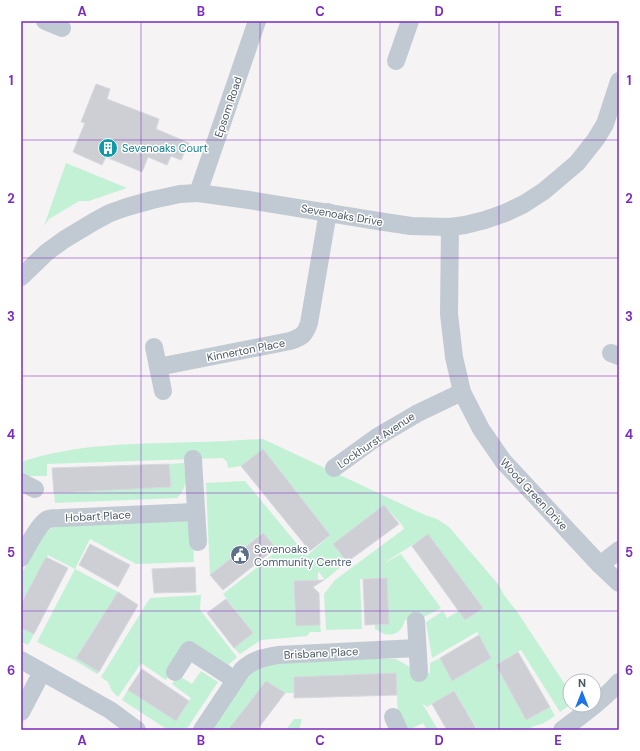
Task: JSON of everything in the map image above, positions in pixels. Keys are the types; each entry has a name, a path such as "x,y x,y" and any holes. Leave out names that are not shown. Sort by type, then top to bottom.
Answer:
{"street":[{"path":"45,21 62,28"},
{"name":"Epsom Road","path":"198,193 257,21"},
{"path":"396,61 410,21"},
{"name":"Sevenoaks Drive","path":"21,278 47,252 65,239 110,213 126,207 180,194 198,193 249,200 411,226 450,227 485,220 524,204 544,191 577,163 596,139 612,127 619,81"},
{"name":"Kinnerton Place","path":"158,367 290,341 298,338 306,332 309,323 328,212"},
{"name":"Wood Green Drive","path":"450,227 449,314 454,357 462,392 481,429 503,461 600,565 619,583"},
{"path":"154,347 163,391"},
{"name":"Lockhurst Avenue","path":"334,468 377,437 418,413 462,392"},
{"path":"193,459 198,542"},
{"name":"Hobart Place","path":"21,558 26,534 48,519 196,512"},
{"path":"600,565 619,550"},
{"path":"416,621 419,673"},
{"name":"Brisbane Place","path":"202,730 242,670 256,660 278,655 417,648"},
{"path":"175,672 189,650 235,680"},
{"path":"21,660 110,710 137,730"},
{"path":"21,712 42,672"},
{"path":"562,730 581,716 613,689 619,682"}],"green space":[{"path":"66,163 127,188 89,201 79,201 49,219 44,226"},
{"path":"263,439 425,515 437,519 449,527 498,584 562,680 562,711 560,712 521,650 496,665 526,720 550,707 555,716 542,724 527,730 478,730 454,691 427,707 422,703 438,730 427,730 423,723 409,730 405,730 398,716 396,673 294,677 294,693 285,693 228,730 210,730 244,682 253,672 263,666 276,663 396,659 419,673 430,673 430,663 440,658 452,681 491,657 477,632 432,658 426,622 443,611 447,618 459,611 465,620 483,608 428,535 381,565 401,554 441,608 416,621 405,620 400,630 395,634 384,634 375,629 375,625 389,624 387,578 360,579 362,629 326,630 324,594 335,580 404,529 384,505 333,544 347,562 325,580 318,571 318,580 295,581 296,626 320,625 321,632 310,632 307,636 261,640 240,654 234,648 253,633 223,594 278,550 262,533 210,575 206,483 245,481 307,556 330,535 263,449 241,466 228,468 227,462 223,458 47,464 47,476 28,476 21,473 21,462 64,451 129,444"},
{"path":"184,463 185,486 177,498 55,503 54,493 171,487 169,464"},
{"path":"185,520 189,523 191,528 194,562 136,564 90,539 75,569 48,555 21,604 21,575 39,540 53,526"},
{"path":"75,569 118,592 76,657 99,672 97,674 74,660 37,642"},
{"path":"201,595 200,610 237,657 226,667 190,641 166,680 141,663 118,697 112,691 108,682 101,677 150,598"},
{"path":"21,628 34,634 28,645 21,642"},
{"path":"201,671 218,682 188,727 184,730 168,730 122,700 128,690 176,721 191,698 172,684 178,675 192,684"},
{"path":"294,719 302,719 299,730 286,730"}],"building":[{"path":"96,84 110,89 107,99 159,119 156,129 189,143 181,160 171,156 167,165 148,157 142,172 106,157 102,165 73,152 85,123 81,122"},
{"path":"263,449 330,535 310,551 241,466"},
{"path":"169,464 171,487 54,493 52,468"},
{"path":"384,505 399,524 347,562 333,544"},
{"path":"263,533 276,548 223,590 210,575"},
{"path":"428,534 483,608 465,620 412,546"},
{"path":"90,544 130,565 118,587 79,565"},
{"path":"46,557 68,568 34,634 21,628 21,604"},
{"path":"195,567 196,592 154,593 152,569"},
{"path":"387,578 389,624 365,625 363,579"},
{"path":"324,580 313,587 319,593 320,625 296,626 294,581"},
{"path":"118,592 138,605 99,672 76,658"},
{"path":"226,599 253,633 234,648 207,613"},
{"path":"479,635 491,658 452,681 440,658"},
{"path":"518,652 550,707 526,720 496,665"},
{"path":"142,669 189,701 176,721 128,690"},
{"path":"396,673 397,695 294,698 294,677"},
{"path":"266,681 285,693 257,730 228,730"},
{"path":"454,691 477,730 447,730 432,704"}],"place":[{"name":"Sevenoaks Court","path":"108,148"},
{"name":"Sevenoaks Community Centre","path":"240,555"}]}
